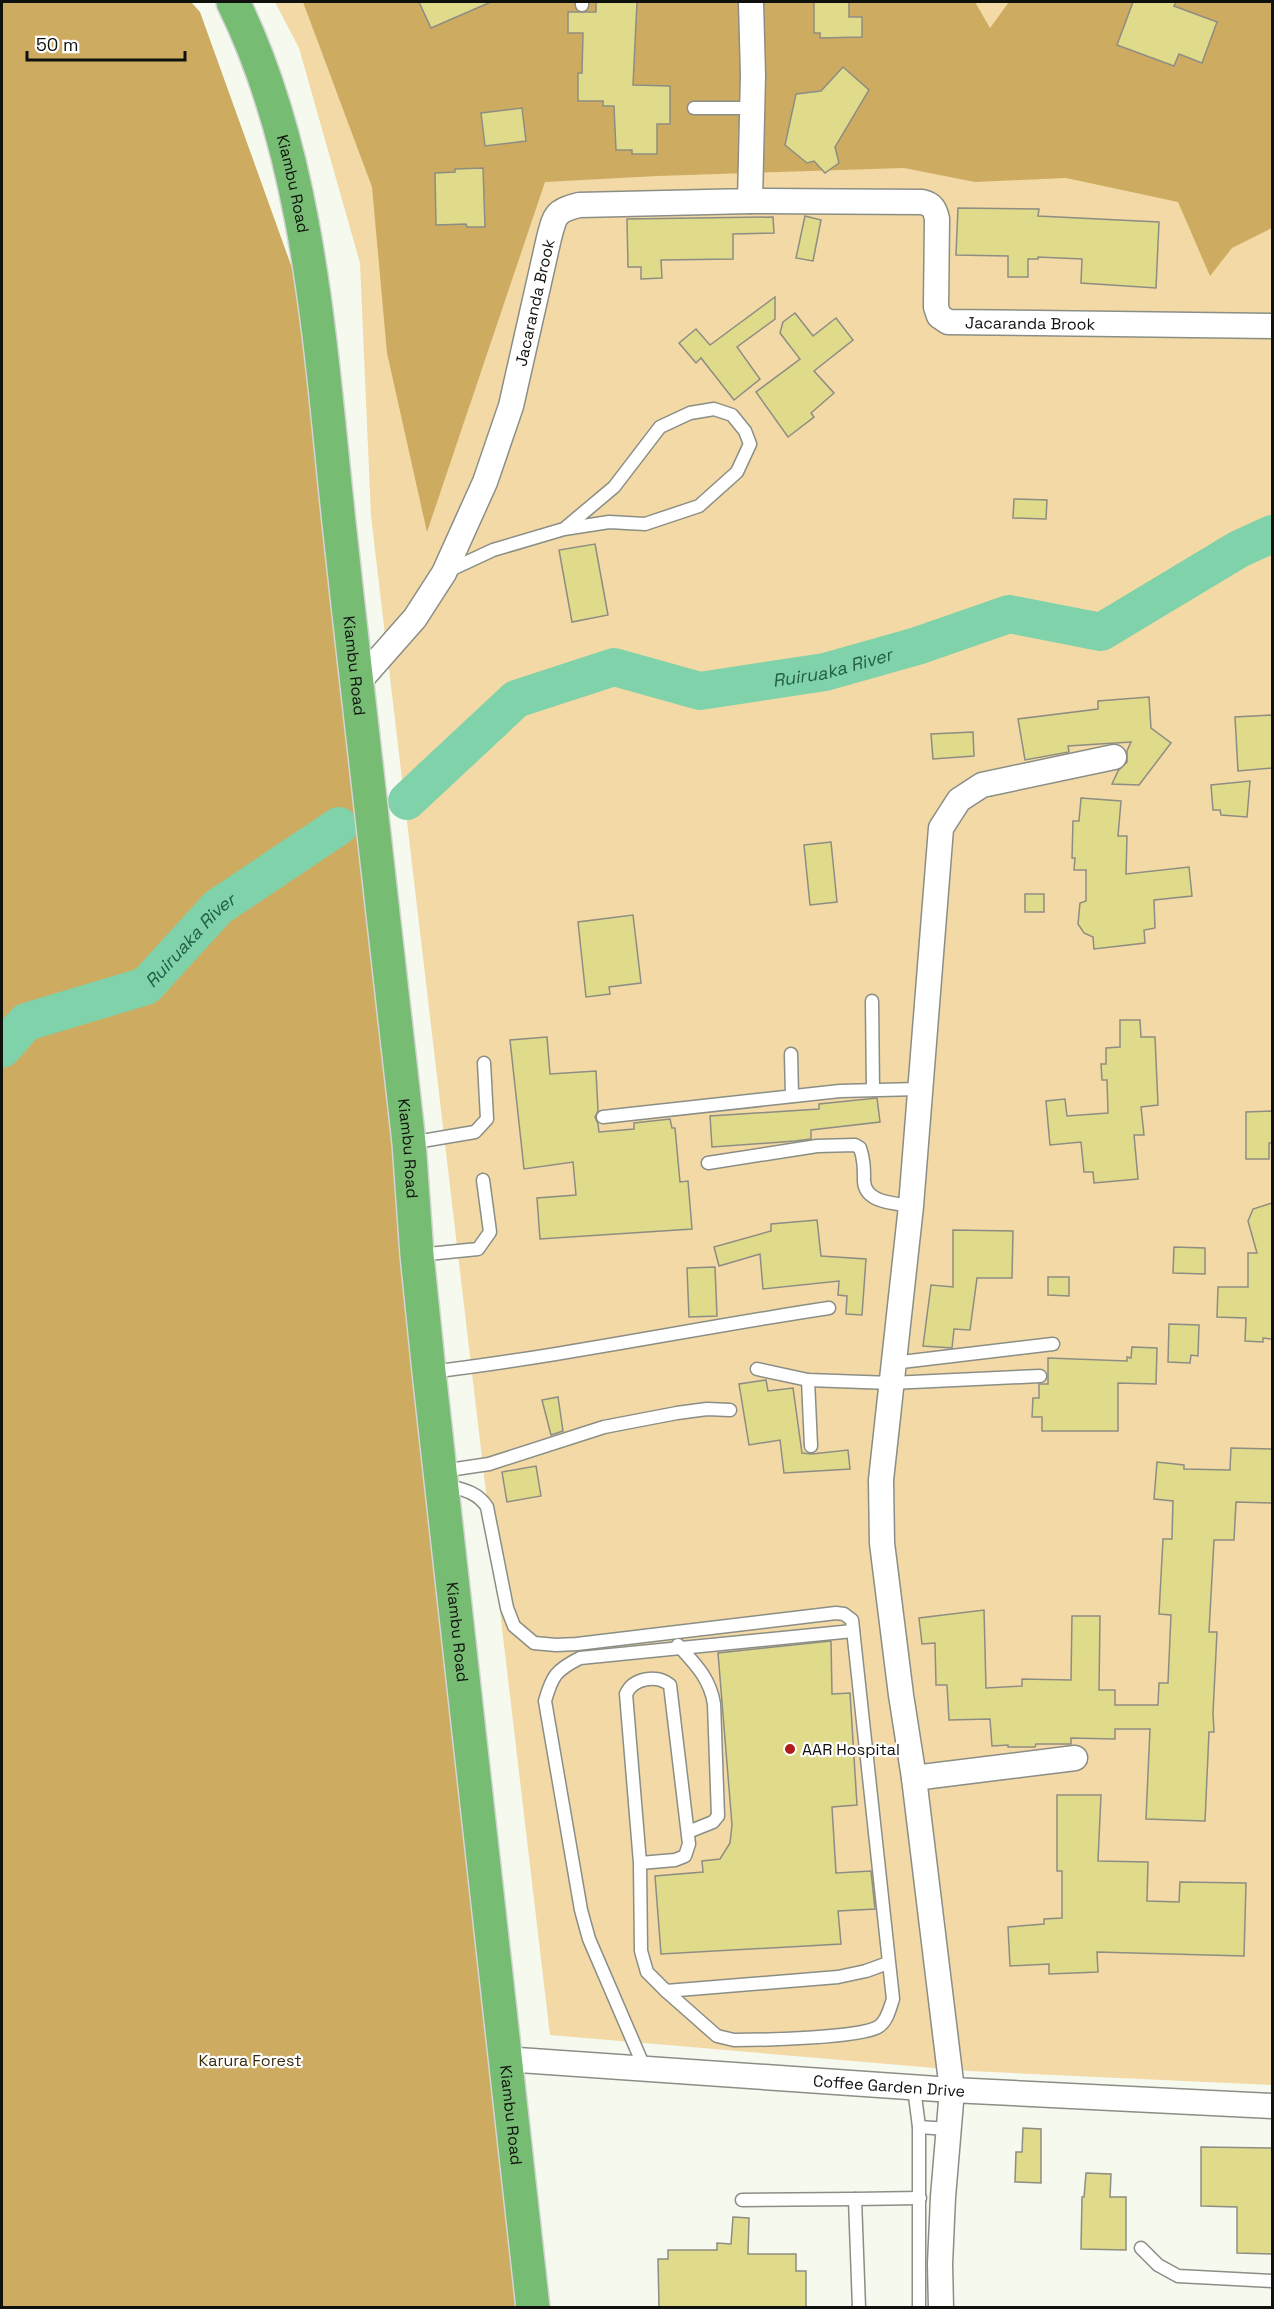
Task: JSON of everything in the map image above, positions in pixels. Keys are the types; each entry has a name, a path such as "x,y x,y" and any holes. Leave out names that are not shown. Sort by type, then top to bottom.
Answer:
{"highway":[{"name":"Kiambu Road","path":"233,2 256,54 282,134 299,205 319,344 409,1143 429,1372 533,2307"}],"street":[{"path":"750,201 751,2"},
{"name":"Jacaranda Brook","path":"356,685 415,618 444,573 485,482 511,406 554,220 562,209 579,205 750,201 922,202 930,204 935,210 937,219 936,307 939,316 948,322 1272,326"},
{"path":"941,2307 940,2264 952,2090 914,1778 882,1543 881,1480 910,1206 941,828 959,800 982,785 1114,758"},
{"path":"914,1778 1075,1758"},
{"name":"Coffee Garden Drive","path":"504,2059 914,2088 1272,2106"}],"lane":[{"path":"694,108 752,108"},
{"path":"444,573 493,550 564,529 609,522 645,524 699,506 737,472 750,444 745,431 732,415 714,410 690,413 660,427 614,487 564,529"},
{"path":"872,1001 873,1090"},
{"path":"791,1054 792,1096"},
{"path":"409,1143 475,1132 487,1119 484,1063"},
{"path":"603,1117 792,1096 919,1089"},
{"path":"708,1163 817,1146 855,1145 860,1148 865,1162 864,1182 868,1194 886,1202 910,1206"},
{"path":"417,1255 478,1249 490,1232 483,1180"},
{"path":"429,1372 494,1364 723,1324 830,1308"},
{"path":"757,1369 808,1380 892,1373 1053,1344"},
{"path":"892,1373 1040,1376"},
{"path":"808,1380 811,1446"},
{"path":"441,1477 604,1427 707,1409 730,1410"},
{"path":"441,1477 482,1498 487,1507 507,1608 514,1626 534,1643 578,1644 802,1617 844,1614 852,1620 893,1999 889,2013 879,2027 857,2033 758,2040 725,2038 717,2036 647,1972 641,1951 640,1863 626,1694 629,1686 637,1681 656,1679 664,1680 670,1685 688,1832 688,1850 684,1856 675,1860 640,1863"},
{"path":"802,1617 805,1636"},
{"path":"645,2069 589,1939 581,1910 545,1701 552,1679 562,1667 580,1658 853,1631"},
{"path":"667,1633 705,1677 712,1689 718,1816 713,1822 688,1832"},
{"path":"666,1991 838,1977 888,1963"},
{"path":"914,2088 919,2127 919,2307"},
{"path":"919,2127 948,2129"},
{"path":"742,2200 920,2198"},
{"path":"855,2199 859,2307"},
{"path":"1141,2248 1158,2265 1178,2276 1272,2281"}],"shaded area":[{"path":"275,2 1272,2 1272,2085 970,2071 550,2035 371,516 360,263 299,48"}],"green space":[{"name":"Karura Forest","path":"2,2 191,2 200,12 315,332 525,2307 2,2308"},
{"path":"303,2 975,2 990,28 1009,2 1272,2 1272,228 1232,248 1210,276 1178,202 1066,178 975,182 904,168 545,182 427,532 387,353 372,187"}],"building":[{"path":"419,2 491,2 431,28"},
{"path":"596,2 637,2 633,85 670,86 670,124 657,124 657,154 632,154 632,150 616,150 614,106 603,106 603,101 578,101 578,73 582,73 583,33 568,33 568,12 596,12"},
{"path":"814,2 849,2 849,17 862,17 862,37 820,38 820,33 814,33"},
{"path":"1133,2 1176,2 1174,6 1217,22 1202,63 1179,54 1174,66 1117,45"},
{"path":"843,67 869,90 835,147 839,163 825,173 814,161 807,163 785,145 796,94 821,91"},
{"path":"522,108 526,141 485,146 481,113"},
{"path":"483,168 485,227 467,227 466,224 436,225 435,173 455,172 455,169"},
{"path":"958,208 1039,209 1038,216 1159,222 1156,288 1081,283 1082,259 1038,257 1038,259 1028,259 1028,277 1008,277 1008,256 956,255"},
{"path":"805,216 821,220 813,261 796,258"},
{"path":"773,217 774,233 733,234 733,259 661,260 662,278 641,279 641,267 628,267 627,219"},
{"path":"775,297 775,319 737,347 760,379 734,400 701,358 696,363 679,343 696,329 710,345"},
{"path":"795,313 813,336 836,318 853,340 814,371 834,393 811,413 814,417 788,437 756,392 800,359 780,333 783,322"},
{"path":"1014,499 1047,500 1046,519 1013,518"},
{"path":"595,544 608,615 572,622 559,550"},
{"path":"1149,697 1151,728 1171,743 1139,785 1112,784 1118,771 1127,762 1127,751 1131,742 1068,746 1069,752 1025,760 1018,719 1098,709 1098,701"},
{"path":"1272,715 1272,768 1238,771 1235,717"},
{"path":"973,732 974,756 933,759 931,734"},
{"path":"1250,781 1247,817 1221,815 1220,810 1213,810 1211,785"},
{"path":"1081,798 1121,801 1118,836 1127,836 1126,874 1189,867 1192,896 1154,900 1155,928 1144,930 1145,943 1094,949 1093,937 1084,933 1078,924 1080,903 1086,901 1086,870 1074,870 1075,858 1072,858 1073,821 1079,821"},
{"path":"831,842 837,902 810,905 804,845"},
{"path":"1025,894 1044,894 1044,912 1025,912"},
{"path":"633,915 641,983 609,987 610,994 586,997 578,922"},
{"path":"1120,1020 1140,1020 1141,1037 1155,1037 1158,1105 1141,1107 1144,1135 1134,1135 1138,1179 1094,1183 1093,1172 1084,1172 1081,1142 1050,1145 1046,1101 1065,1099 1067,1116 1108,1113 1107,1080 1102,1080 1101,1064 1106,1064 1106,1048 1120,1047"},
{"path":"547,1037 550,1074 596,1071 598,1111 595,1117 599,1132 634,1129 634,1123 670,1119 672,1128 675,1128 680,1182 688,1181 692,1229 540,1239 537,1198 576,1195 573,1162 524,1169 510,1040"},
{"path":"877,1098 880,1122 811,1130 811,1139 712,1147 710,1116 819,1109 819,1104"},
{"path":"1272,1111 1272,1143 1269,1143 1269,1159 1246,1159 1246,1112"},
{"path":"1272,1203 1272,1339 1263,1338 1263,1342 1245,1341 1246,1318 1217,1317 1218,1287 1248,1287 1248,1253 1257,1253 1248,1221 1253,1209"},
{"path":"817,1220 821,1256 866,1259 862,1315 846,1314 847,1296 838,1295 839,1281 763,1289 760,1254 719,1266 714,1247 771,1231 771,1224"},
{"path":"953,1230 1013,1231 1012,1278 977,1278 970,1330 954,1329 952,1348 923,1346 931,1285 953,1287"},
{"path":"1174,1247 1205,1248 1205,1274 1173,1273"},
{"path":"715,1267 717,1316 689,1317 687,1268"},
{"path":"1048,1277 1069,1277 1069,1296 1048,1295"},
{"path":"1169,1324 1199,1325 1198,1356 1191,1355 1190,1363 1168,1362"},
{"path":"1132,1347 1157,1348 1156,1384 1118,1383 1118,1431 1042,1431 1042,1417 1032,1417 1033,1398 1039,1398 1039,1384 1048,1384 1048,1358 1127,1361 1127,1357 1131,1358"},
{"path":"766,1380 768,1391 793,1388 802,1453 848,1450 850,1469 784,1473 780,1440 749,1445 739,1384"},
{"path":"558,1397 563,1431 551,1435 542,1400"},
{"path":"1231,1448 1272,1449 1272,1503 1236,1502 1234,1540 1214,1540 1209,1632 1217,1632 1214,1732 1209,1732 1205,1821 1146,1819 1150,1729 1115,1729 1115,1739 1071,1738 1071,1744 1008,1747 1008,1745 992,1746 990,1719 949,1720 947,1685 936,1685 935,1643 922,1644 919,1618 984,1610 986,1688 1022,1686 1022,1679 1071,1680 1072,1616 1100,1616 1099,1690 1115,1690 1115,1705 1158,1705 1159,1683 1168,1683 1171,1615 1159,1614 1163,1539 1172,1539 1173,1501 1154,1499 1157,1462 1184,1465 1184,1469 1230,1470"},
{"path":"536,1466 541,1496 507,1502 502,1472"},
{"name":"AAR Hospital","path":"831,1641 832,1694 850,1693 857,1805 832,1807 836,1873 871,1871 875,1909 838,1911 841,1944 661,1954 655,1876 703,1872 702,1861 720,1859 730,1843 732,1825 718,1653"},
{"path":"1057,1795 1101,1795 1098,1861 1148,1862 1147,1901 1179,1902 1180,1882 1246,1883 1244,1956 1097,1952 1098,1972 1049,1974 1049,1964 1010,1966 1008,1927 1044,1924 1044,1919 1062,1918 1062,1871 1057,1871"},
{"path":"1023,2128 1041,2129 1041,2183 1015,2182 1016,2152 1022,2152"},
{"path":"1201,2147 1272,2148 1272,2254 1237,2253 1237,2207 1201,2206"},
{"path":"1086,2173 1111,2174 1110,2197 1126,2197 1126,2250 1081,2249 1082,2197 1084,2197"},
{"path":"733,2217 749,2218 748,2254 796,2254 796,2271 806,2271 806,2307 659,2307 658,2259 668,2259 668,2250 717,2250 717,2243 731,2244"}],"waterway":[{"name":"Ruiruaka River","path":"407,801 516,699 614,667 700,691 825,672 917,646 1009,614 1101,632 1239,549 1272,534"},
{"name":"Ruiruaka River","path":"2,1049 26,1022 146,986 218,907 339,826"}],"place":[{"name":"AAR Hospital","path":"790,1749"}]}
